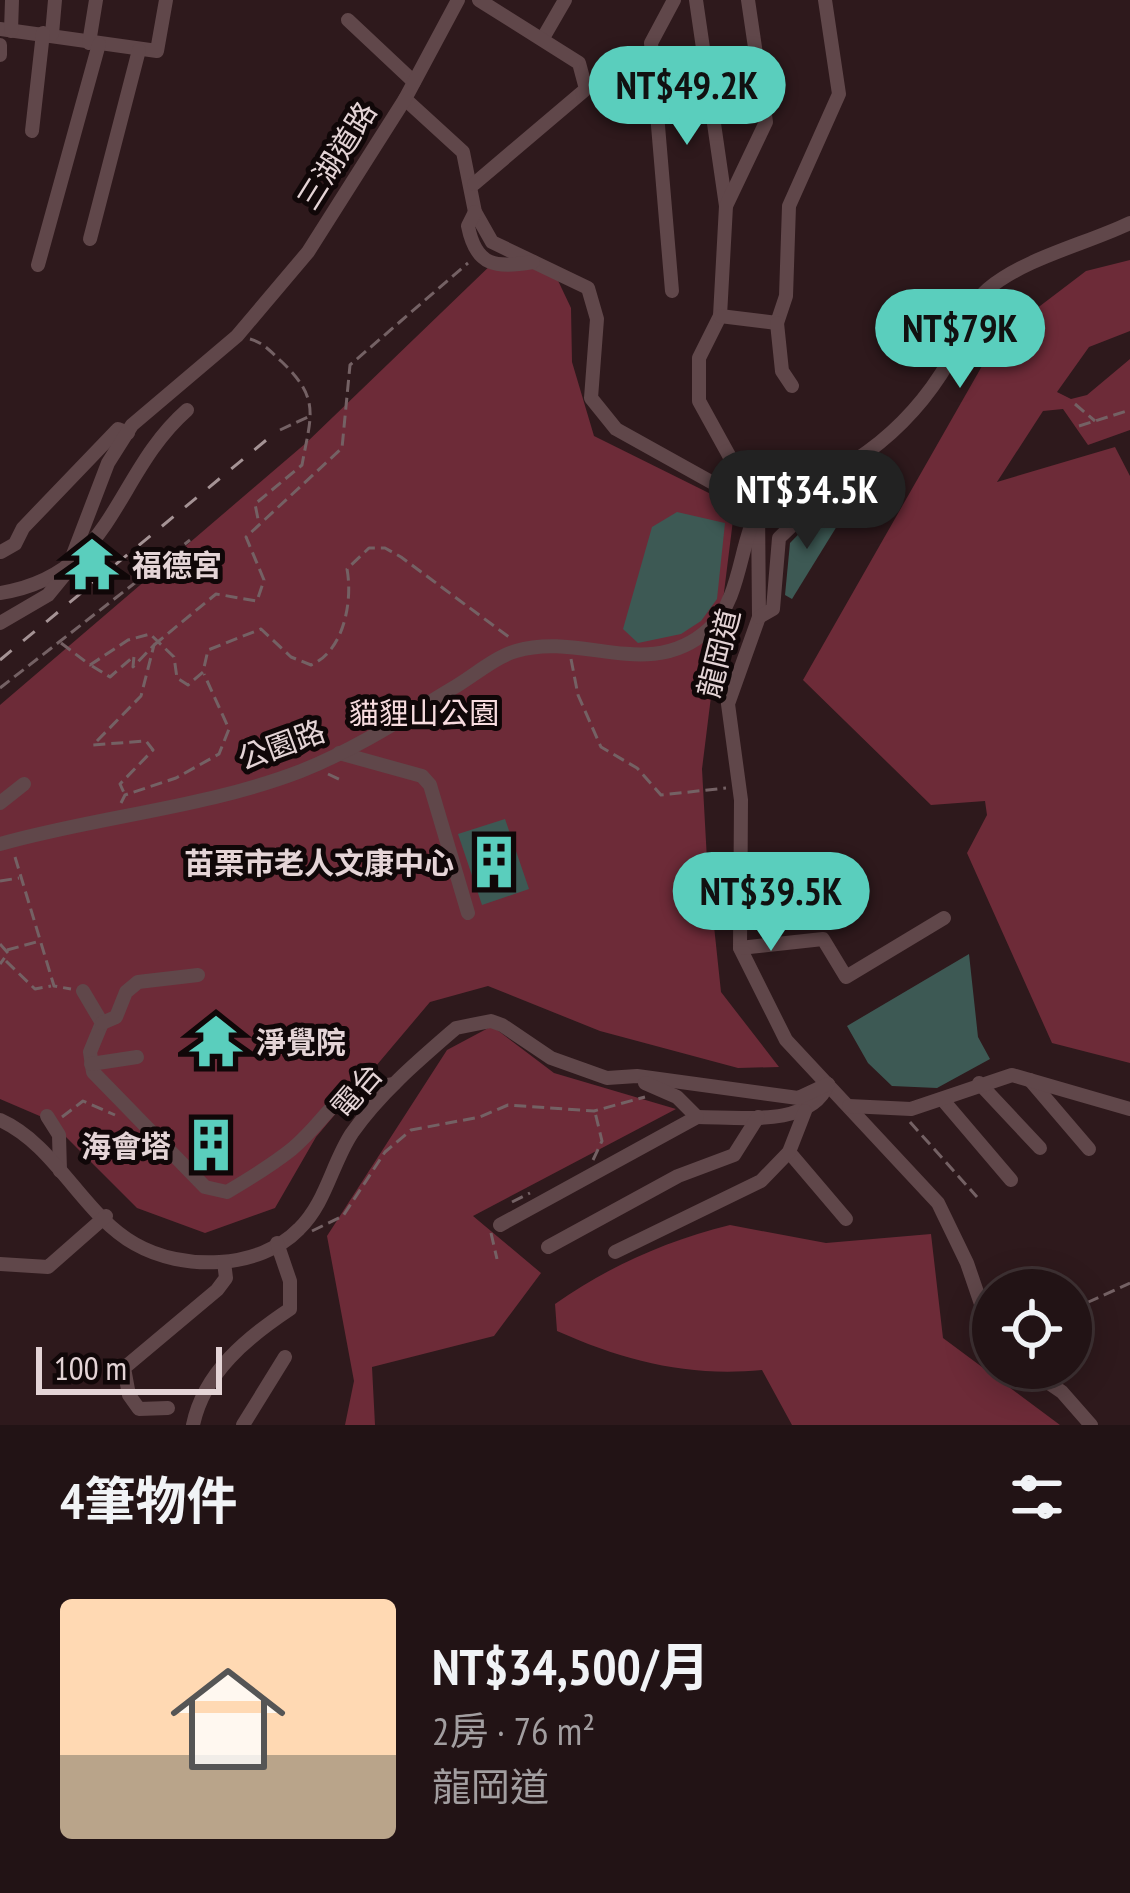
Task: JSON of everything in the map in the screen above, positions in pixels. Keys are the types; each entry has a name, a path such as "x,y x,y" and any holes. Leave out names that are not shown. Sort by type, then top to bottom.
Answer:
{"street":[{"path":"12,0 5,30 157,51 166,0"},
{"path":"32,131 55,0"},
{"path":"38,265 94,44 96,0"},
{"path":"405,99 458,0"},
{"path":"474,184 586,89 579,63 479,0"},
{"path":"543,38 565,0"},
{"path":"672,291 651,43 674,0"},
{"path":"696,0 726,206"},
{"name":"龍岡道","path":"748,0 766,122 726,206 719,316 699,358 699,401 758,508 760,617 728,704 739,787 740,948 786,1040 938,1202 972,1278"},
{"path":"792,386 782,371 777,323 786,296 790,206 839,94 825,0"},
{"path":"349,20 414,82"},
{"path":"0,45 0,55"},
{"path":"90,239 140,50"},
{"name":"三湖道路","path":"0,623 48,595 66,573 109,463 128,433 170,389 237,336 308,252 405,99 463,152 474,184 476,212 468,226 477,255"},
{"path":"476,212 492,242 588,288 597,319 591,398 616,429 758,508 842,472 896,433 935,385 959,344 971,310 988,289 1130,223"},
{"path":"477,255 501,267 533,262"},
{"path":"719,316 777,323"},
{"path":"0,593 66,573 126,495 167,427 187,410"},
{"path":"1,552 15,544 22,528 118,429 128,433"},
{"name":"公園路","path":"6,847 300,771 515,651 568,649 650,656 680,648 710,628 732,597 739,550 758,508"},
{"path":"760,617 773,609 778,538 808,510"},
{"path":"339,753 422,776 430,785 468,913"},
{"path":"0,803 24,784"},
{"path":"740,948 823,939 846,977 944,918"},
{"path":"198,975 138,982 126,992 116,1017 102,1023 90,1052 93,1072 205,1187 227,1192 296,1145 320,1114 359,1089 394,1084"},
{"path":"83,991 102,1023"},
{"name":"電台","path":"0,1120 132,1243 166,1258 224,1262 298,1231 320,1200 351,1135 394,1084 456,1028 491,1021 574,1069 607,1078 637,1076 798,1098 828,1084"},
{"path":"91,1064 137,1057"},
{"path":"849,1106 906,1108 1012,1075 1130,1109"},
{"path":"637,1076 677,1097 697,1117"},
{"path":"1030,1080 1089,1149"},
{"path":"979,1083 1040,1148"},
{"path":"500,1225 697,1117 805,1111 821,1102 828,1084"},
{"path":"942,1099 1011,1180"},
{"path":"615,1252 761,1181 789,1152 805,1111"},
{"path":"548,1247 678,1176 734,1155 758,1117"},
{"path":"50,1121 59,1135 60,1171"},
{"path":"789,1152 846,1220"},
{"path":"0,1264 48,1267 106,1216"},
{"path":"193,1425 205,1394 232,1352 290,1309 290,1281 277,1243"},
{"path":"168,1408 139,1409 129,1395 124,1368 217,1290 226,1278 224,1262"},
{"path":"243,1425 285,1357"},
{"path":"1058,1389 1091,1425"},
{"path":"184,1425 193,1399 205,1394"}],"path":[{"path":"62,643 110,677 134,656 133,667 140,662 159,640 216,595 257,602 264,580 246,537 342,448 350,365 477,255"},
{"path":"237,336 260,342 302,381 312,403 302,465 255,504 260,526"},
{"path":"1075,404 1096,422"},
{"path":"1079,426 1130,410"},
{"path":"280,430 311,415"},
{"path":"0,688 190,540"},
{"path":"91,665 142,633 159,640 174,657 181,682 192,685 203,672 208,650 253,629 270,632 302,663 320,662 347,616 351,592 347,569 369,548 385,548 401,557 514,641"},
{"path":"117,816 124,794 120,784 153,750 146,741 93,745 141,696 154,645"},
{"path":"568,649 578,695 601,747 638,768 661,795 739,787"},
{"path":"124,794 176,778 219,754 229,729 203,672"},
{"path":"326,774 341,780"},
{"path":"6,847 21,877 53,986"},
{"path":"0,881 21,877"},
{"path":"7,950 40,941"},
{"path":"0,944 7,950"},
{"path":"7,950 3,962 35,989 53,986 83,991"},
{"path":"298,1231 319,1232 343,1216 385,1152 411,1130 480,1118 508,1105 594,1111 646,1097"},
{"path":"50,1121 83,1101 128,1120 134,1115"},
{"path":"906,1108 907,1119 977,1197"},
{"path":"1092,1300 1130,1283"}],"green space":[{"name":"貓貍山公園","path":"496,260 553,270 571,308 572,362 594,436 723,500 734,512 702,769 707,860 721,992 779,1067 738,1068 600,1031 488,986 430,1002 316,1137 275,1208 205,1233 137,1208 49,1120 0,1099 0,705 306,443"},
{"path":"1130,260 1130,331 1089,347 1057,392 1071,399 1087,395 1130,359 1130,430 1088,445 1063,409 1043,411 997,482 1115,447 1130,476 1130,1063 1052,1043 967,853 987,815 985,801 931,805 803,680 998,338 1086,271"},
{"path":"492,1026 554,1073 676,1109 473,1216 541,1273 494,1336 372,1367 375,1425 345,1425 354,1381 327,1236 447,1050"},
{"path":"730,1225 826,1243 931,1234 943,1338 972,1360 972,1389 1012,1389 1060,1425 792,1425 762,1370 682,1369 607,1351 557,1331 555,1304 639,1256"}],"building":[{"path":"677,512 725,523 717,599 701,621 681,634 638,643 623,629 652,527"},
{"path":"818,514 837,526 792,599 785,595 790,543"},
{"name":"苗栗市老人文康中心","path":"505,819 529,889 482,905 458,834"},
{"path":"969,954 978,1037 990,1059 937,1088 892,1086 868,1063 847,1026"},
{"name":"海會塔","path":"212,1123 233,1147 210,1167 189,1143"}],"railway":[{"path":"0,660 276,432"}],"place":[{"name":"福德宮","path":"92,564"},
{"name":"苗栗市老人文康中心","path":"494,862"},
{"name":"淨覺院","path":"216,1041"},
{"name":"海會塔","path":"211,1145"}]}
